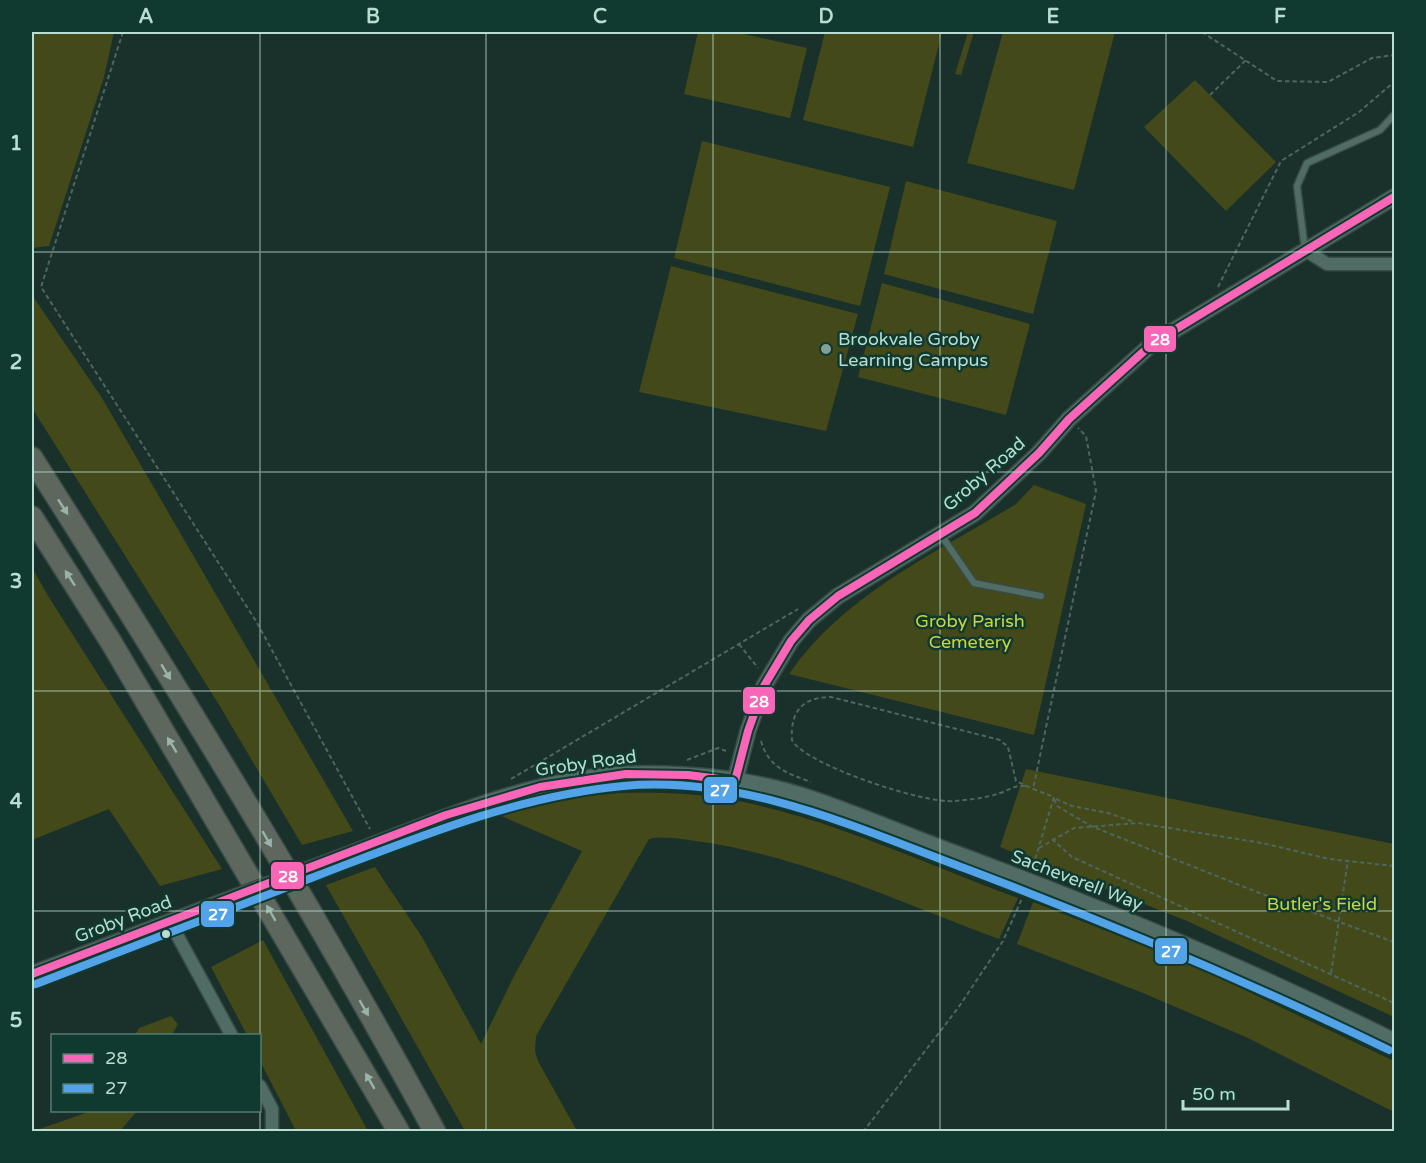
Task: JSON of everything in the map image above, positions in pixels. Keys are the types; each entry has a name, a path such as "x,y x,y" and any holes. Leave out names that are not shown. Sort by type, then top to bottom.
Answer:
{"highway":[{"path":"32,458 130,613 257,822 435,1131"},
{"path":"32,517 135,682 399,1131"}],"street":[{"name":"Groby Road","path":"32,974 456,812 540,788 626,774 688,775 735,781 752,716 767,680 791,641 829,603 975,513 1006,486 1070,419 1153,343 1395,197"},
{"path":"1305,250 1327,264 1395,264"},
{"name":"Sacheverell Way","path":"735,781 812,799 1030,881 1246,969 1395,1041"},
{"path":"170,922 231,1034"},
{"path":"261,1088 272,1109 272,1131"}],"lane":[{"path":"1305,250 1297,186 1307,164 1380,130 1395,115"},
{"path":"941,535 974,583 1041,596"}],"path":[{"path":"123,32 41,287 256,621 377,843"},
{"path":"1202,32 1277,81 1328,82 1372,58 1395,55"},
{"path":"1210,95 1246,60"},
{"path":"1033,789 1096,491 1086,436 1070,419"},
{"path":"506,782 803,606"},
{"path":"739,644 767,680"},
{"path":"1025,786 1016,785 999,794 955,801 930,799 895,791 836,768 800,750 792,740 793,722 805,701 814,697 831,697 1000,740 1008,747 1016,781 1072,806 1108,813 1138,823 1251,841 1329,859 1395,866"},
{"path":"762,734 760,742 777,768 818,784"},
{"path":"1054,797 1057,806 1091,826 1395,942"},
{"path":"863,1131 958,1008 1003,941 1030,881 1054,797"},
{"path":"1039,848 1074,828 1138,823"},
{"path":"1052,839 1072,857 1395,1004"},
{"path":"1331,973 1348,860"},
{"path":"1024,862 1072,881"}],"green space":[{"path":"32,32 114,32 104,77 49,246 32,248"},
{"path":"698,32 735,32 807,48 790,118 684,94"},
{"path":"825,32 942,32 913,147 803,120"},
{"path":"968,32 974,32 961,75 955,74"},
{"path":"1003,32 1115,32 1074,190 967,163"},
{"path":"1195,80 1276,162 1226,211 1144,127"},
{"path":"702,141 890,187 860,306 674,258"},
{"path":"906,181 1057,221 1033,314 884,274"},
{"path":"671,266 858,314 826,431 639,392"},
{"path":"882,283 1030,324 1006,415 858,377"},
{"path":"32,295 102,398 353,831 302,845 218,703 32,408"},
{"name":"Groby Parish Cemetery","path":"1034,485 1086,504 1034,735 789,674 811,646 864,598 893,577 1016,504"},
{"path":"32,568 222,869 160,886 109,809 32,840"},
{"name":"Butler's Field","path":"1026,769 1394,844 1394,1017 1187,921 1000,847"},
{"path":"619,793 704,796 769,808 877,843 1018,898 999,939 854,883 779,859 703,842 669,838 649,839 536,1036 535,1051 538,1061 577,1131 465,1131 326,885 375,867 422,937 481,1044 513,978 582,851 499,815 559,799"},
{"path":"1033,902 1190,964 1394,1061 1394,1112 1248,1038 1143,993 1017,944"},
{"path":"263,940 368,1131 296,1131 261,1063 261,1034 246,1034 211,967"},
{"path":"171,1016 178,1024 173,1034 136,1034 139,1028"},
{"path":"88,1112 136,1112 120,1131 34,1131"}],"transit line":[{"name":"28","path":"32,974 446,815 540,787 626,774 688,775 735,781 748,731 764,686 791,641 809,620 838,596 975,513 1039,453 1069,419 1153,343 1394,197"},
{"name":"27","path":"36,984 393,846 468,820 584,791 623,786 668,785 712,788 755,796 882,836 1179,954 1389,1050"}],"place":[{"name":"Brookvale Groby Learning Campus","path":"826,349"}]}
